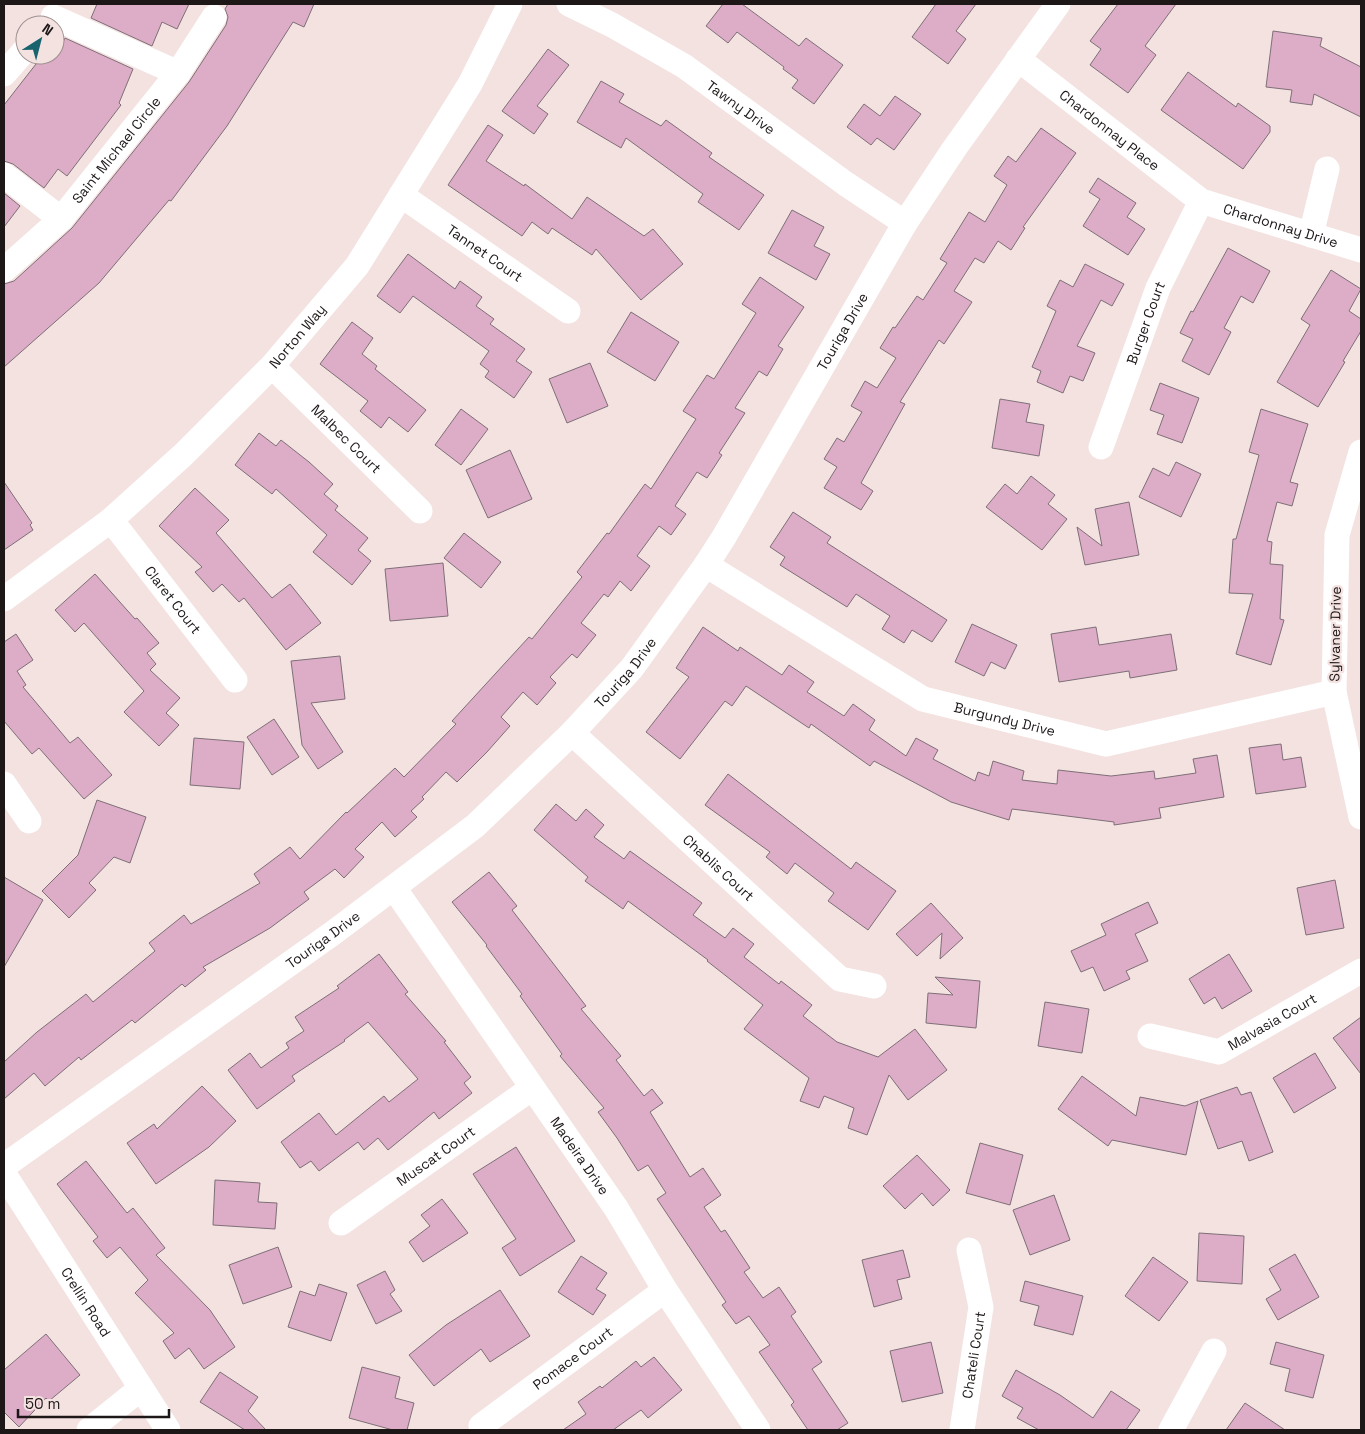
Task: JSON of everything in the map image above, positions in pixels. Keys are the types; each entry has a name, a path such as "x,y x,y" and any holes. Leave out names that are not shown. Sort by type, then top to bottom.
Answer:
{"street":[{"name":"Norton Way","path":"4,599 111,520 184,454 272,366 357,266 470,84 510,4"},
{"name":"Tawny Drive","path":"569,4 612,25 684,66 846,184 906,223"},
{"name":"Touriga Drive","path":"4,1166 394,888 475,826 572,733 632,668 724,537 906,223 954,149 1058,4"},
{"name":"Saint Michael Circle","path":"4,270 61,219 178,73 214,17"},
{"path":"65,21 178,73"},
{"name":"Chardonnay Place","path":"1018,59 1201,201"},
{"path":"4,74 15,61"},
{"path":"1311,235 1327,169"},
{"path":"4,174 61,219"},
{"name":"Tannet Court","path":"401,196 568,311"},
{"name":"Chardonnay Drive","path":"1201,201 1361,250"},
{"name":"Burger Court","path":"1101,447 1158,288 1201,201"},
{"name":"Malbec Court","path":"272,366 420,511"},
{"name":"Sylvaner Drive","path":"1361,452 1338,535 1334,692 1361,817"},
{"name":"Claret Court","path":"111,520 235,680"},
{"name":"Burgundy Drive","path":"706,565 923,698 1106,744 1334,692"},
{"name":"Chablis Court","path":"572,733 840,979 874,986"},
{"path":"4,784 29,821"},
{"name":"Madeira Drive","path":"394,888 616,1208 665,1290 758,1430"},
{"name":"Malvasia Court","path":"1150,1036 1219,1052 1361,971"},
{"name":"Muscat Court","path":"341,1223 532,1088"},
{"name":"Crellin Road","path":"4,1174 168,1430"},
{"name":"Chateli Court","path":"962,1430 981,1307 969,1250"},
{"name":"Pomace Court","path":"481,1426 665,1290"},
{"path":"1170,1430 1214,1351"},
{"path":"89,1430 140,1389"}],"building":[{"path":"97,4 189,4 177,29 162,22 152,46 91,18"},
{"path":"228,4 314,4 304,27 293,22 227,126 171,201 169,200 99,283 4,367 4,284 14,281 72,228 189,82 226,25 228,17 225,9"},
{"path":"723,4 742,4 799,46 806,38 843,65 814,104 792,88 798,80 783,69 784,67 737,32 728,43 706,26"},
{"path":"936,4 976,4 956,31 966,39 948,64 912,37"},
{"path":"1118,4 1176,4 1145,46 1156,55 1128,93 1090,65 1101,49 1090,41"},
{"path":"1273,31 1322,38 1320,46 1361,67 1361,117 1314,94 1312,105 1290,102 1292,90 1266,87"},
{"path":"65,38 133,69 119,103 121,105 67,176 58,169 44,188 13,164 4,161 4,105 35,65 65,65"},
{"path":"548,49 569,65 537,106 548,114 534,134 502,111"},
{"path":"1188,72 1236,107 1238,103 1270,126 1270,132 1243,169 1161,110"},
{"path":"601,81 624,94 619,102 661,126 666,120 712,153 709,157 764,195 739,230 698,202 703,194 626,138 621,148 577,122"},
{"path":"895,96 921,114 894,150 877,138 871,145 847,127 864,104 880,116"},
{"path":"488,125 503,135 486,161 524,186 525,184 572,219 587,197 644,236 653,229 683,264 641,300 596,249 592,255 552,228 548,234 532,222 522,236 448,185"},
{"path":"1041,128 1076,153 1023,227 1025,228 1011,250 998,241 984,263 975,258 954,291 972,302 944,344 939,340 900,402 905,404 861,483 873,491 861,510 824,488 837,467 824,459 837,438 844,442 862,412 851,406 865,381 877,388 896,358 880,348 893,327 895,328 917,296 923,300 947,263 940,259 969,212 985,222 1007,185 994,176 1008,156 1016,162"},
{"path":"1098,178 1136,203 1127,217 1145,229 1128,255 1083,226 1100,199 1089,192"},
{"path":"4,193 20,206 4,227"},
{"path":"792,210 824,227 814,246 830,254 816,280 768,253"},
{"path":"1228,248 1270,271 1253,303 1241,296 1224,328 1231,332 1209,375 1182,361 1193,339 1180,333"},
{"path":"408,254 455,289 460,281 482,297 476,306 494,319 490,324 525,349 516,361 532,372 514,398 485,377 489,371 480,364 489,351 413,296 400,313 377,296"},
{"path":"1085,264 1124,284 1112,306 1101,300 1077,346 1095,353 1083,381 1070,376 1063,393 1037,382 1041,371 1032,367 1056,311 1047,306 1060,280 1073,287"},
{"path":"1331,270 1361,289 1349,311 1361,319 1361,331 1318,407 1277,382 1310,325 1301,319"},
{"path":"760,277 804,307 778,346 783,349 767,376 759,371 735,408 745,413 719,453 722,455 707,478 697,472 675,506 686,514 671,535 659,526 637,556 650,566 631,591 620,581 608,597 604,594 581,623 596,635 577,658 572,654 550,677 556,683 537,705 523,692 501,717 510,726 487,752 457,782 446,772 422,797 424,799 411,811 417,817 395,837 382,822 355,849 364,857 344,878 335,869 304,892 309,899 270,928 203,967 206,970 185,987 182,984 135,1023 132,1020 81,1060 79,1057 45,1086 34,1073 4,1099 4,1062 37,1032 86,994 93,1002 155,951 149,943 184,915 191,924 260,883 254,874 290,847 300,859 346,812 395,768 404,777 456,724 452,721 529,637 532,639 582,577 577,572 607,533 609,534 645,484 651,489 696,419 683,411 707,375 714,379 756,313 742,304"},
{"path":"631,312 679,342 655,381 607,352"},
{"path":"352,322 373,338 362,354 377,366 375,369 426,410 408,432 389,417 381,428 360,411 368,401 320,364"},
{"path":"590,363 608,406 567,423 549,379"},
{"path":"1160,383 1199,398 1182,443 1157,434 1164,415 1150,410"},
{"path":"1000,399 1030,404 1026,422 1044,425 1039,456 992,448"},
{"path":"461,409 488,429 461,465 435,445"},
{"path":"1261,409 1308,424 1290,482 1298,484 1292,506 1277,502 1267,541 1272,542 1270,564 1283,565 1280,619 1284,620 1271,665 1236,654 1253,594 1229,593 1233,539 1236,539 1259,455 1249,452"},
{"path":"259,433 276,446 281,440 333,484 324,494 338,506 335,510 368,538 358,550 371,561 352,585 313,552 327,535 276,489 272,494 235,465"},
{"path":"510,450 532,499 488,518 466,470"},
{"path":"1176,462 1201,474 1181,517 1139,497 1153,468 1169,476"},
{"path":"1031,476 1055,495 1048,504 1067,519 1042,550 986,507 1005,484 1017,494"},
{"path":"4,482 32,523 30,525 33,530 4,550"},
{"path":"195,488 229,520 216,533 272,598 290,584 321,623 286,650 244,598 239,602 222,584 213,592 195,572 202,567 159,526"},
{"path":"1129,502 1139,555 1085,565 1077,527 1102,546 1095,509"},
{"path":"793,512 831,537 827,543 947,620 932,642 912,630 904,643 882,629 890,616 856,594 847,607 780,565 785,557 770,547"},
{"path":"464,533 501,562 481,588 444,558"},
{"path":"443,563 448,616 390,621 385,569"},
{"path":"95,574 159,643 147,653 156,664 150,670 180,698 166,713 179,725 159,746 124,712 144,691 84,623 75,632 55,610"},
{"path":"972,624 1017,645 1005,669 991,662 984,676 955,662"},
{"path":"703,627 738,651 740,647 782,675 789,665 814,682 807,692 844,716 853,704 875,720 869,730 906,756 916,738 938,750 933,759 975,781 978,772 989,776 993,761 1024,771 1022,780 1057,784 1058,770 1111,776 1154,771 1155,779 1196,773 1193,759 1217,755 1224,797 1159,808 1161,818 1114,825 1114,822 1012,809 1009,820 951,802 874,761 870,766 811,724 809,728 746,686 732,706 725,701 680,759 646,732 689,677 676,668"},
{"path":"1096,627 1099,645 1171,634 1177,670 1130,678 1129,671 1059,682 1051,634"},
{"path":"16,634 33,660 17,671 26,685 23,687 70,743 78,737 112,775 84,799 39,748 32,754 4,721 4,642"},
{"path":"340,656 345,699 311,703 343,752 318,769 302,745 291,661"},
{"path":"274,719 299,757 272,775 247,737"},
{"path":"194,738 244,742 240,789 190,785"},
{"path":"1281,744 1283,760 1301,757 1306,787 1256,794 1249,748"},
{"path":"728,774 851,869 856,862 896,891 868,930 828,901 834,893 795,863 787,874 766,857 770,852 705,805"},
{"path":"97,800 146,817 130,863 114,857 89,883 96,890 69,918 42,891 78,855"},
{"path":"556,804 576,821 586,809 604,825 594,837 624,859 630,851 702,903 693,915 725,938 733,928 754,944 744,957 779,984 781,981 812,1005 803,1016 837,1042 878,1057 915,1029 947,1070 908,1100 889,1075 867,1135 848,1128 854,1108 824,1096 819,1108 800,1101 809,1078 744,1029 763,1005 708,960 628,901 623,909 585,881 588,877 534,830"},
{"path":"489,872 517,906 512,910 586,1006 581,1009 621,1056 616,1060 644,1096 652,1089 663,1103 650,1112 690,1177 703,1168 721,1195 704,1207 721,1232 725,1230 750,1268 744,1272 763,1298 779,1287 796,1312 791,1316 822,1362 812,1369 848,1423 837,1430 808,1430 791,1405 794,1402 759,1352 770,1345 749,1316 736,1324 722,1305 726,1302 657,1199 666,1193 648,1165 638,1171 598,1112 604,1108 560,1056 562,1054 520,996 522,994 487,945 452,902"},
{"path":"4,877 43,900 4,967"},
{"path":"1335,880 1344,928 1306,935 1297,888"},
{"path":"1148,902 1158,923 1135,934 1148,961 1126,971 1130,979 1104,991 1093,967 1081,972 1071,951 1106,935 1101,924"},
{"path":"931,903 963,938 940,959 942,933 917,956 896,934"},
{"path":"379,954 408,992 405,994 446,1041 444,1042 471,1077 464,1083 472,1093 439,1119 434,1112 388,1150 378,1138 364,1150 358,1142 319,1171 311,1161 300,1168 281,1142 319,1113 336,1135 384,1096 389,1102 418,1079 368,1022 345,1041 292,1076 295,1081 257,1109 228,1070 250,1053 261,1068 289,1048 286,1043 304,1031 295,1017 339,988 337,986"},
{"path":"1229,954 1252,991 1222,1009 1215,997 1204,1004 1189,979"},
{"path":"935,977 980,981 976,1028 926,1023 928,993 953,995"},
{"path":"1045,1002 1089,1009 1082,1053 1038,1046"},
{"path":"1361,1017 1361,1074 1333,1038"},
{"path":"1315,1053 1336,1088 1294,1113 1273,1078"},
{"path":"1082,1076 1136,1116 1140,1097 1185,1106 1198,1101 1186,1155 1112,1140 1108,1146 1058,1109"},
{"path":"202,1086 236,1121 209,1147 156,1184 127,1143 154,1124 157,1129"},
{"path":"1237,1087 1241,1095 1251,1092 1273,1152 1249,1161 1242,1141 1218,1149 1200,1100"},
{"path":"980,1143 1023,1155 1010,1205 966,1193"},
{"path":"516,1147 575,1241 520,1276 502,1248 516,1239 473,1174"},
{"path":"917,1155 950,1190 933,1206 922,1193 905,1209 883,1186"},
{"path":"86,1161 127,1213 133,1208 165,1248 156,1255 210,1310 235,1347 204,1369 189,1348 175,1359 163,1341 174,1333 135,1293 148,1280 120,1247 107,1258 93,1241 98,1237 57,1184"},
{"path":"215,1180 260,1183 258,1202 277,1203 275,1229 213,1225"},
{"path":"1054,1195 1070,1240 1030,1255 1013,1210"},
{"path":"442,1199 468,1233 423,1262 409,1242 430,1226 421,1215"},
{"path":"1199,1233 1244,1236 1242,1284 1197,1281"},
{"path":"278,1247 292,1287 243,1304 229,1265"},
{"path":"903,1250 910,1277 897,1280 902,1299 874,1307 862,1260"},
{"path":"1295,1254 1319,1297 1278,1320 1266,1299 1281,1290 1269,1269"},
{"path":"581,1256 607,1273 596,1289 606,1295 593,1315 558,1292"},
{"path":"1153,1257 1188,1282 1159,1321 1125,1296"},
{"path":"385,1271 395,1290 390,1294 402,1311 376,1324 357,1285"},
{"path":"1025,1281 1083,1296 1073,1335 1034,1325 1039,1306 1020,1301"},
{"path":"319,1284 347,1293 331,1341 288,1327 300,1291 315,1296"},
{"path":"500,1290 530,1336 490,1362 481,1349 434,1386 409,1355 446,1325"},
{"path":"46,1334 80,1375 49,1401 46,1398 19,1427 4,1412 4,1370"},
{"path":"931,1342 943,1393 902,1402 890,1351"},
{"path":"1276,1342 1324,1355 1313,1398 1285,1391 1290,1369 1270,1364"},
{"path":"654,1357 682,1390 648,1418 641,1410 613,1430 563,1430 586,1414 578,1402 600,1386 602,1388 636,1361 641,1367"},
{"path":"362,1367 400,1377 395,1398 414,1403 407,1430 393,1430 349,1418"},
{"path":"1016,1370 1060,1395 1093,1418 1111,1391 1140,1410 1126,1430 1039,1430 1017,1418 1023,1408 1002,1396"},
{"path":"220,1372 258,1397 248,1411 266,1430 245,1430 200,1402"},
{"path":"1245,1403 1285,1430 1226,1430"}]}
